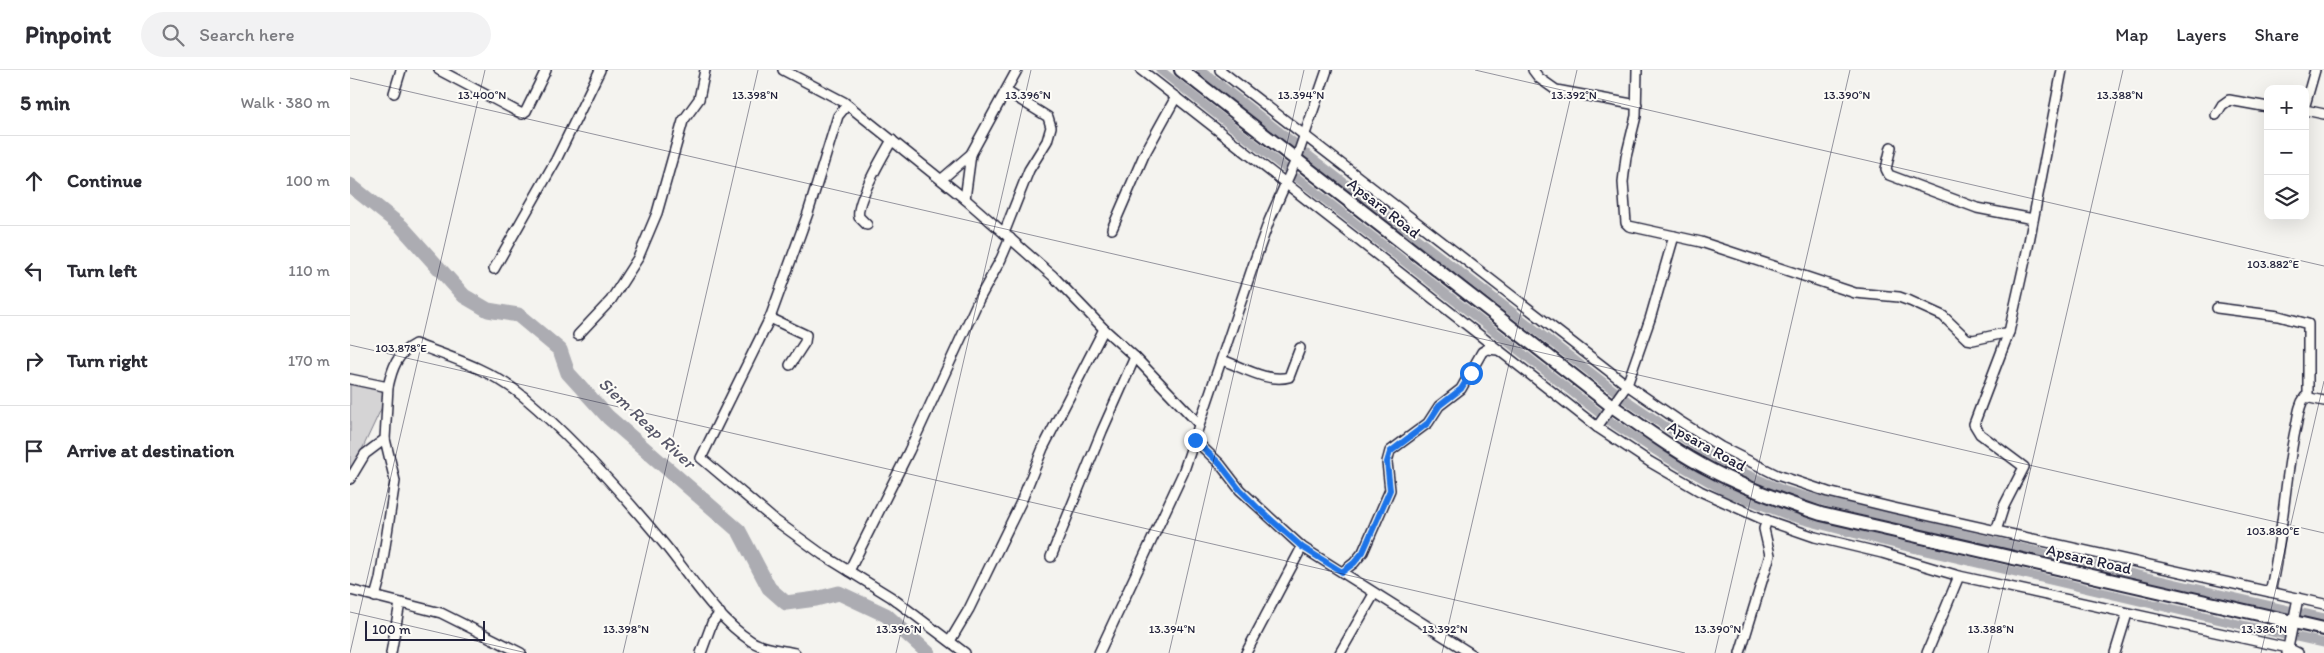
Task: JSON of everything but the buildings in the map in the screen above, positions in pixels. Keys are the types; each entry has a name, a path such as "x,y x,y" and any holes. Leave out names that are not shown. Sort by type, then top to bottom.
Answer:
{"street":[{"path":"394,93 401,70"},
{"path":"439,70 452,73 522,114 526,111 546,70"},
{"path":"494,269 556,160 600,70"},
{"path":"578,335 611,300 638,258 657,213 680,130 688,111 699,99 705,70"},
{"path":"783,70 836,97 942,179 1053,276 1104,329 1136,357 1199,424"},
{"path":"942,179 971,154 1017,70"},
{"path":"1141,70 1597,427 1650,462 1700,490 1767,520 1815,537 1882,553 1959,576 2298,653"},
{"name":"Apsara Road","path":"1181,70 1612,406 1669,445 1711,470 1769,497 1822,514 2324,629"},
{"path":"1220,70 1627,385 1714,442 1777,475 1828,492 2324,604"},
{"path":"1099,653 1183,473 1255,260 1296,160 1327,70"},
{"path":"1533,70 1539,78 1556,90 1637,105"},
{"path":"1637,70 1637,105 1624,174 1626,223 1629,226 1701,242 1855,293 1899,297 1943,316 1967,339 1973,340 2009,332"},
{"path":"1996,531 2004,506 2024,467 1980,434 1974,424 2009,332 2062,70"},
{"path":"2309,91 2315,70"},
{"path":"849,571 909,451 1007,235 1029,170 1047,141 1051,127 1048,117 1006,91"},
{"path":"1112,229 1144,155 1176,97"},
{"path":"2216,115 2222,105 2229,100 2264,106"},
{"path":"847,105 838,116 808,213 770,318 701,458 772,518 823,555 891,596 965,653"},
{"path":"2309,111 2324,114"},
{"path":"867,225 859,217 858,209 892,140"},
{"path":"1891,147 1886,169 1889,175 1977,208 2033,219"},
{"path":"965,199 971,154"},
{"path":"1597,427 1627,385 1655,302 1674,236"},
{"path":"2217,308 2278,316 2308,324 2308,397"},
{"path":"770,318 806,335 805,342 790,365"},
{"path":"950,642 969,609 1021,502 1043,448 1104,329"},
{"path":"375,597 380,579 395,481 385,439 388,387 397,360 406,348 415,344 477,368 510,386 534,406 630,504 720,613 754,643 795,653"},
{"path":"1222,360 1273,378 1289,377 1300,348"},
{"path":"1342,572 1354,563 1363,552 1390,490 1387,462 1390,452 1428,423 1439,406 1461,389 1482,352 1487,349 1499,350"},
{"path":"1051,556 1102,432 1136,357"},
{"path":"350,379 388,387"},
{"path":"2308,397 2324,401"},
{"path":"2270,592 2275,571 2294,434 2302,402 2308,397"},
{"path":"350,479 365,454 385,439"},
{"path":"1195,440 1220,464 1240,490 1302,547 1470,653"},
{"path":"1740,653 1770,555 1764,529 1767,520"},
{"path":"1246,653 1302,547"},
{"path":"1927,653 1959,576"},
{"path":"350,590 441,613 521,653"},
{"path":"1340,653 1374,594"},
{"path":"2287,650 2298,598"},
{"path":"391,653 400,603"},
{"path":"701,653 712,622 720,613"},
{"path":"2118,651 2127,614"}],"shaded area":[{"path":"350,374 390,390 350,475"}],"waterway":[{"path":"1160,70 1285,168"},
{"path":"1201,70 1297,145"},
{"path":"1307,154 1615,391"},
{"path":"1296,177 1599,413"},
{"name":"Siem Reap River","path":"350,185 401,226 464,296 488,310 518,315 560,350 568,373 608,417 739,531 769,588 786,603 816,599 839,593 886,615 928,653"},
{"path":"1625,399 1702,451 1744,473 1783,490 1833,504 2288,610"},
{"path":"1609,421 1664,456 1725,491 1792,517 1879,540 2285,635"},
{"path":"2302,613 2324,618"},
{"path":"2297,637 2324,643"}],"route":[{"path":"1195,440 1220,464 1240,490 1259,509 1302,547 1342,572 1354,563 1363,552 1390,490 1388,455 1428,423 1439,406 1461,389 1471,373"}]}
